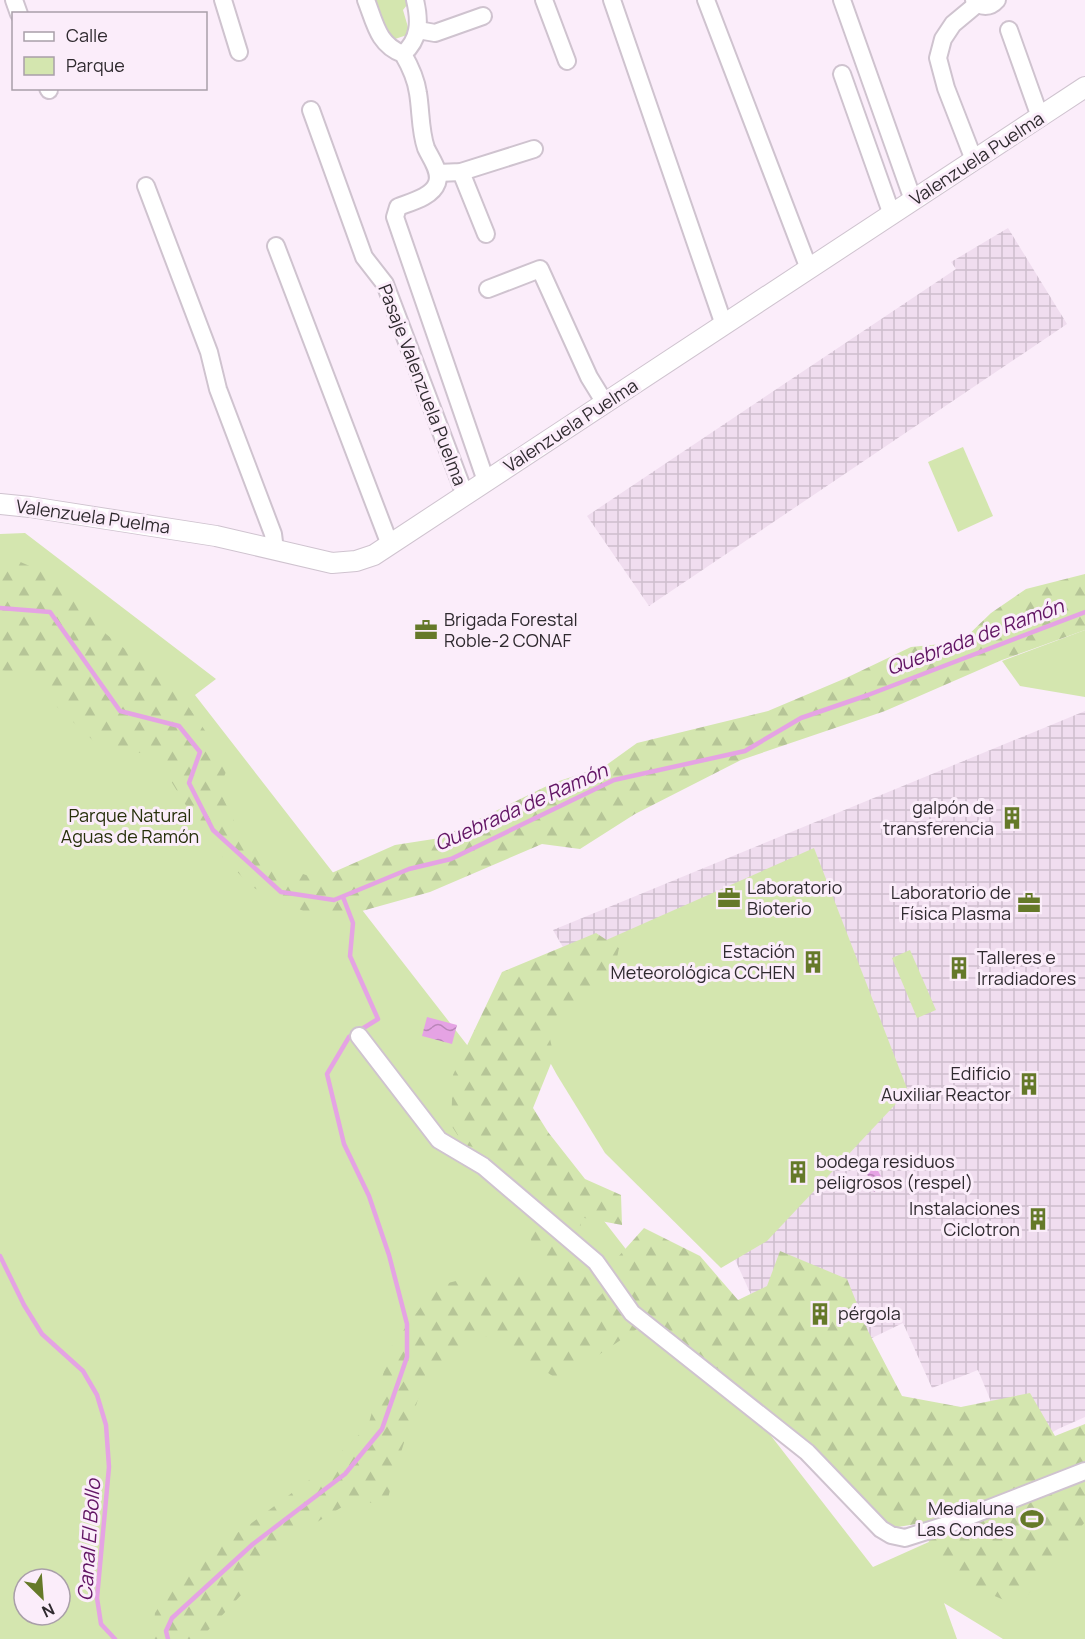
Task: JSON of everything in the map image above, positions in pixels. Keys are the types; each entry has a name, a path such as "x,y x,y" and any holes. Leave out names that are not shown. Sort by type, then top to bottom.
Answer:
{"street":[{"path":"223,0 239,52"},
{"path":"366,0 380,38 392,50 403,54 411,68 418,91 426,146 438,173 461,172 534,149"},
{"path":"403,54 412,46 418,30 415,0"},
{"path":"544,0 567,61"},
{"path":"612,0 724,325"},
{"path":"706,0 809,269"},
{"path":"842,0 913,200"},
{"path":"974,160 946,88 938,58 943,39 953,24 976,2 990,6 997,0"},
{"path":"418,30 435,33 483,16"},
{"path":"1009,30 1040,117"},
{"path":"842,74 892,214"},
{"name":"Valenzuela Puelma","path":"0,504 204,534 332,563 356,561 374,555 1085,87"},
{"name":"Pasaje Valenzuela Puelma","path":"311,110 364,257 385,284 465,495"},
{"path":"461,172 486,234"},
{"name":"Pasaje Valenzuela Puelma","path":"438,173 436,186 398,207 395,217 486,481"},
{"path":"146,186 209,352 218,389 273,534 275,550"},
{"path":"276,246 390,545"},
{"path":"488,289 540,269 589,377 605,403"},
{"path":"359,1035 439,1140 483,1166 596,1262 632,1313 807,1452 881,1529 891,1535 905,1538 949,1524 1085,1471"}],"shaded area":[{"path":"1008,228 1067,324 649,606 587,516 956,269 951,262"},
{"path":"1085,711 1085,1417 1058,1429 1013,1455 978,1370 932,1388 903,1323 789,1378 701,1185 553,930"}],"green space":[{"path":"374,0 406,0 407,5 403,10 410,34 389,41"},
{"path":"963,447 993,516 958,532 928,462"},
{"name":"Parque Natural Aguas de Ramón","path":"25,533 216,679 195,695 873,1567 1085,1472 1085,1639 1003,1639 944,1603 957,1639 0,1639 0,534"},
{"path":"0,553 41,571 81,606 106,634 176,689 213,742 227,769 219,790 241,835 279,866 318,879 395,845 440,838 553,783 605,766 637,743 768,711 911,647 961,642 991,613 1026,589 1085,574 1085,630 1002,660 885,711 741,760 635,814 580,849 542,844 430,892 344,916 314,916 252,887 209,843 155,755 100,747 55,705 50,680 0,670"},
{"path":"1085,630 1085,697 1020,686 1002,661"},
{"path":"814,848 908,1091 767,1241 721,1268 605,1153 557,1075 507,984"},
{"path":"596,933 619,948 612,982 546,1022 554,1056 533,1108 548,1132 585,1179 621,1195 622,1225 579,1217 597,1299 620,1275 618,1257 644,1228 700,1256 738,1300 767,1286 780,1251 847,1279 868,1331 902,1396 961,1407 1030,1393 1055,1436 1085,1424 1085,1522 1044,1570 1020,1607 956,1579 916,1524 892,1528 811,1444 649,1321 585,1364 554,1377 523,1356 507,1340 469,1334 461,1353 426,1373 386,1507 361,1500 342,1507 304,1530 255,1566 243,1593 200,1639 152,1639 155,1613 178,1578 209,1550 245,1528 320,1472 368,1426 391,1347 426,1300 444,1284 488,1273 544,1274 529,1235 526,1176 492,1151 464,1145 451,1125 453,1075 502,972"},
{"path":"910,950 936,1010 917,1018 892,958"}],"water":[{"path":"427,1017 457,1025 452,1044 422,1036"},
{"path":"876,1167 886,1186 874,1192 866,1171"}],"waterway":[{"name":"Quebrada de Ramón","path":"0,608 50,612 120,711 179,726 200,752 189,783 213,830 281,892 334,900 409,869 451,859 614,780 745,751 801,718 868,695 1085,612"},
{"path":"168,1639 166,1631 172,1618 253,1544 345,1474 382,1429 407,1357 407,1324 389,1255 369,1196 344,1144 327,1074 349,1037 378,1019 350,956 353,923 343,897"},
{"name":"Canal El Bollo","path":"0,1256 24,1305 42,1334 83,1371 97,1395 106,1425 109,1467 97,1598 101,1624 115,1639"}],"place":[{"name":"Brigada Forestal Roble-2 CONAF","path":"426,630"},
{"name":"galpón de transferencia","path":"1012,818"},
{"name":"Laboratorio Bioterio","path":"729,898"},
{"name":"Laboratorio de Física Plasma","path":"1029,903"},
{"name":"Estación Meteorológica CCHEN","path":"813,962"},
{"name":"Talleres e Irradiadores","path":"959,968"},
{"name":"Edificio Auxiliar Reactor","path":"1029,1084"},
{"name":"bodega residuos peligrosos (respel)","path":"798,1172"},
{"name":"Instalaciones Ciclotron","path":"1038,1219"},
{"name":"pérgola","path":"820,1314"},
{"name":"Medialuna Las Condes","path":"1032,1519"}]}
